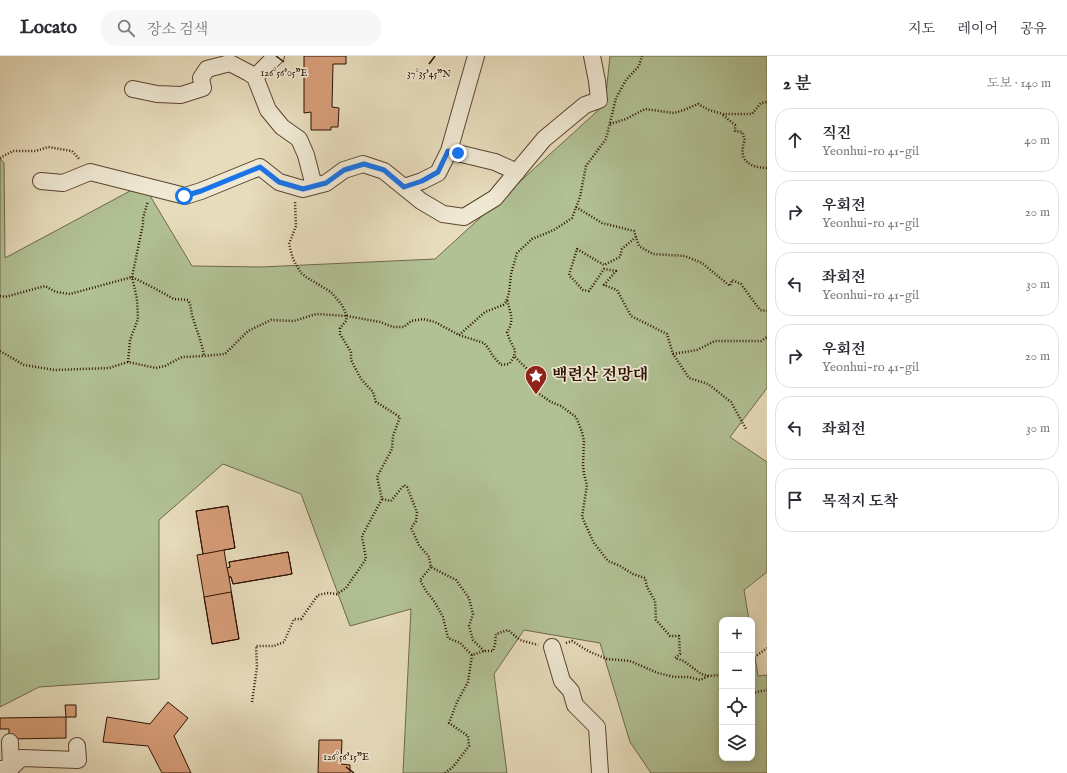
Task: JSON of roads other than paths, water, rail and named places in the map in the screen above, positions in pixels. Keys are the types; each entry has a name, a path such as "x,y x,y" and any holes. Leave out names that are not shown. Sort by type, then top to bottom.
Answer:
{"street":[{"path":"255,77 276,56"},
{"path":"404,187 422,181 438,172 448,151 476,56"},
{"path":"41,181 63,183 90,172 184,196 201,191 260,167 279,182 303,189 326,183 344,170 364,164 384,170 421,201 443,214 464,218 495,198 544,139 585,105 599,100 592,56"},
{"path":"133,89 157,94 181,95 202,88 201,78 207,69 219,60 230,63 250,73 255,77 268,110 282,127 299,139 306,155 314,186"},
{"path":"448,151 495,162 517,172"},
{"path":"552,647 562,681 571,691 576,705 597,727 600,773"},
{"path":"6,769 10,742"},
{"path":"6,769 21,758 78,760 77,746"}],"place":[{"name":"백련산 전망대","path":"536,396"}]}
